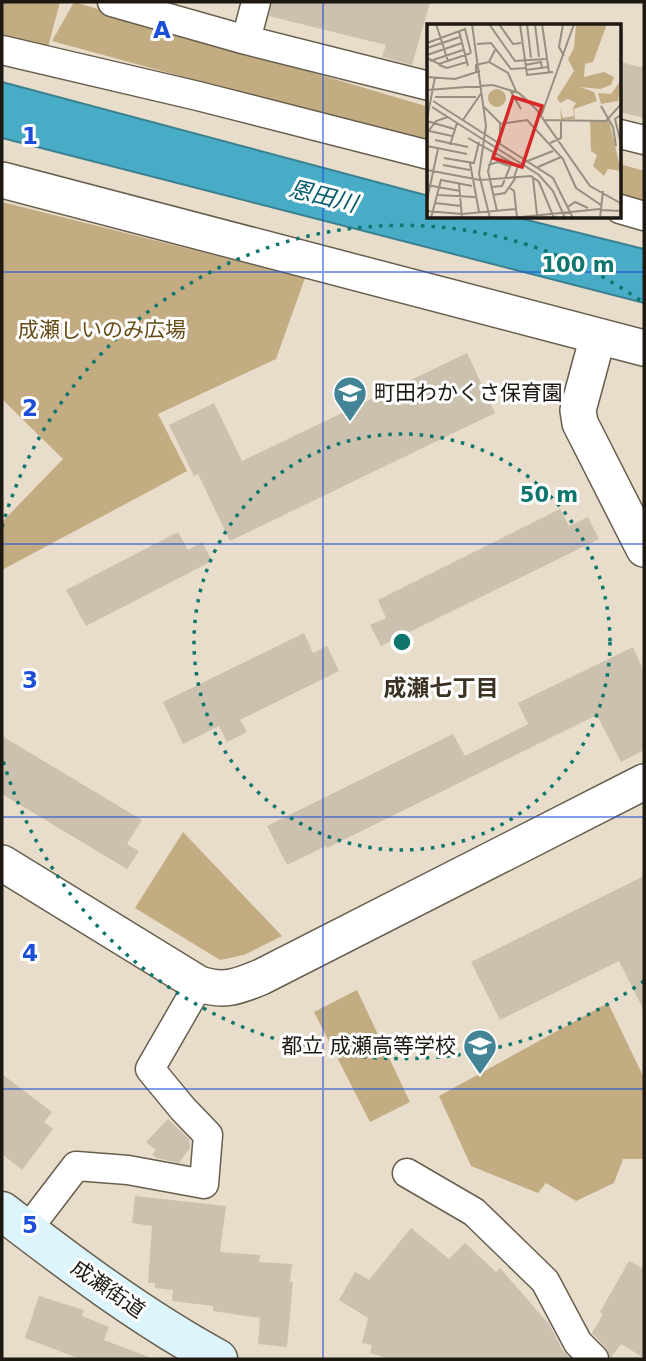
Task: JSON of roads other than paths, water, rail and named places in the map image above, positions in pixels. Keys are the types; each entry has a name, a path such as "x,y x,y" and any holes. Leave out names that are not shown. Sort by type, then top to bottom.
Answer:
{"main road":[{"name":"成瀬街道","path":"14,1221 139,1311 218,1359"}],"street":[{"path":"112,2 246,40 427,85"},
{"path":"246,40 256,2"},
{"path":"7,59 198,96 427,154"},
{"path":"622,134 644,140"},
{"path":"2,180 644,348"},
{"path":"622,210 644,216"},
{"path":"598,336 578,410 580,423 644,549"},
{"path":"2,863 199,984 216,989 239,986 261,977 644,782"},
{"path":"14,1221 76,1166 128,1170 204,1184 208,1135 150,1069 199,984"},
{"path":"407,1173 474,1212 545,1281 578,1343 594,1359"}],"water":[{"name":"恩田川","path":"2,82 427,195 427,219 523,219 644,249 644,303 2,138"}],"place":[{"name":"町田わかくさ保育園","path":"350,423"},
{"name":"都立 成瀬高等学校","path":"480,1076"}],"district":[{"name":"成瀬七丁目","path":"441,688"}],"park label":[{"name":"成瀬しいのみ広場","path":"102,330"}]}
